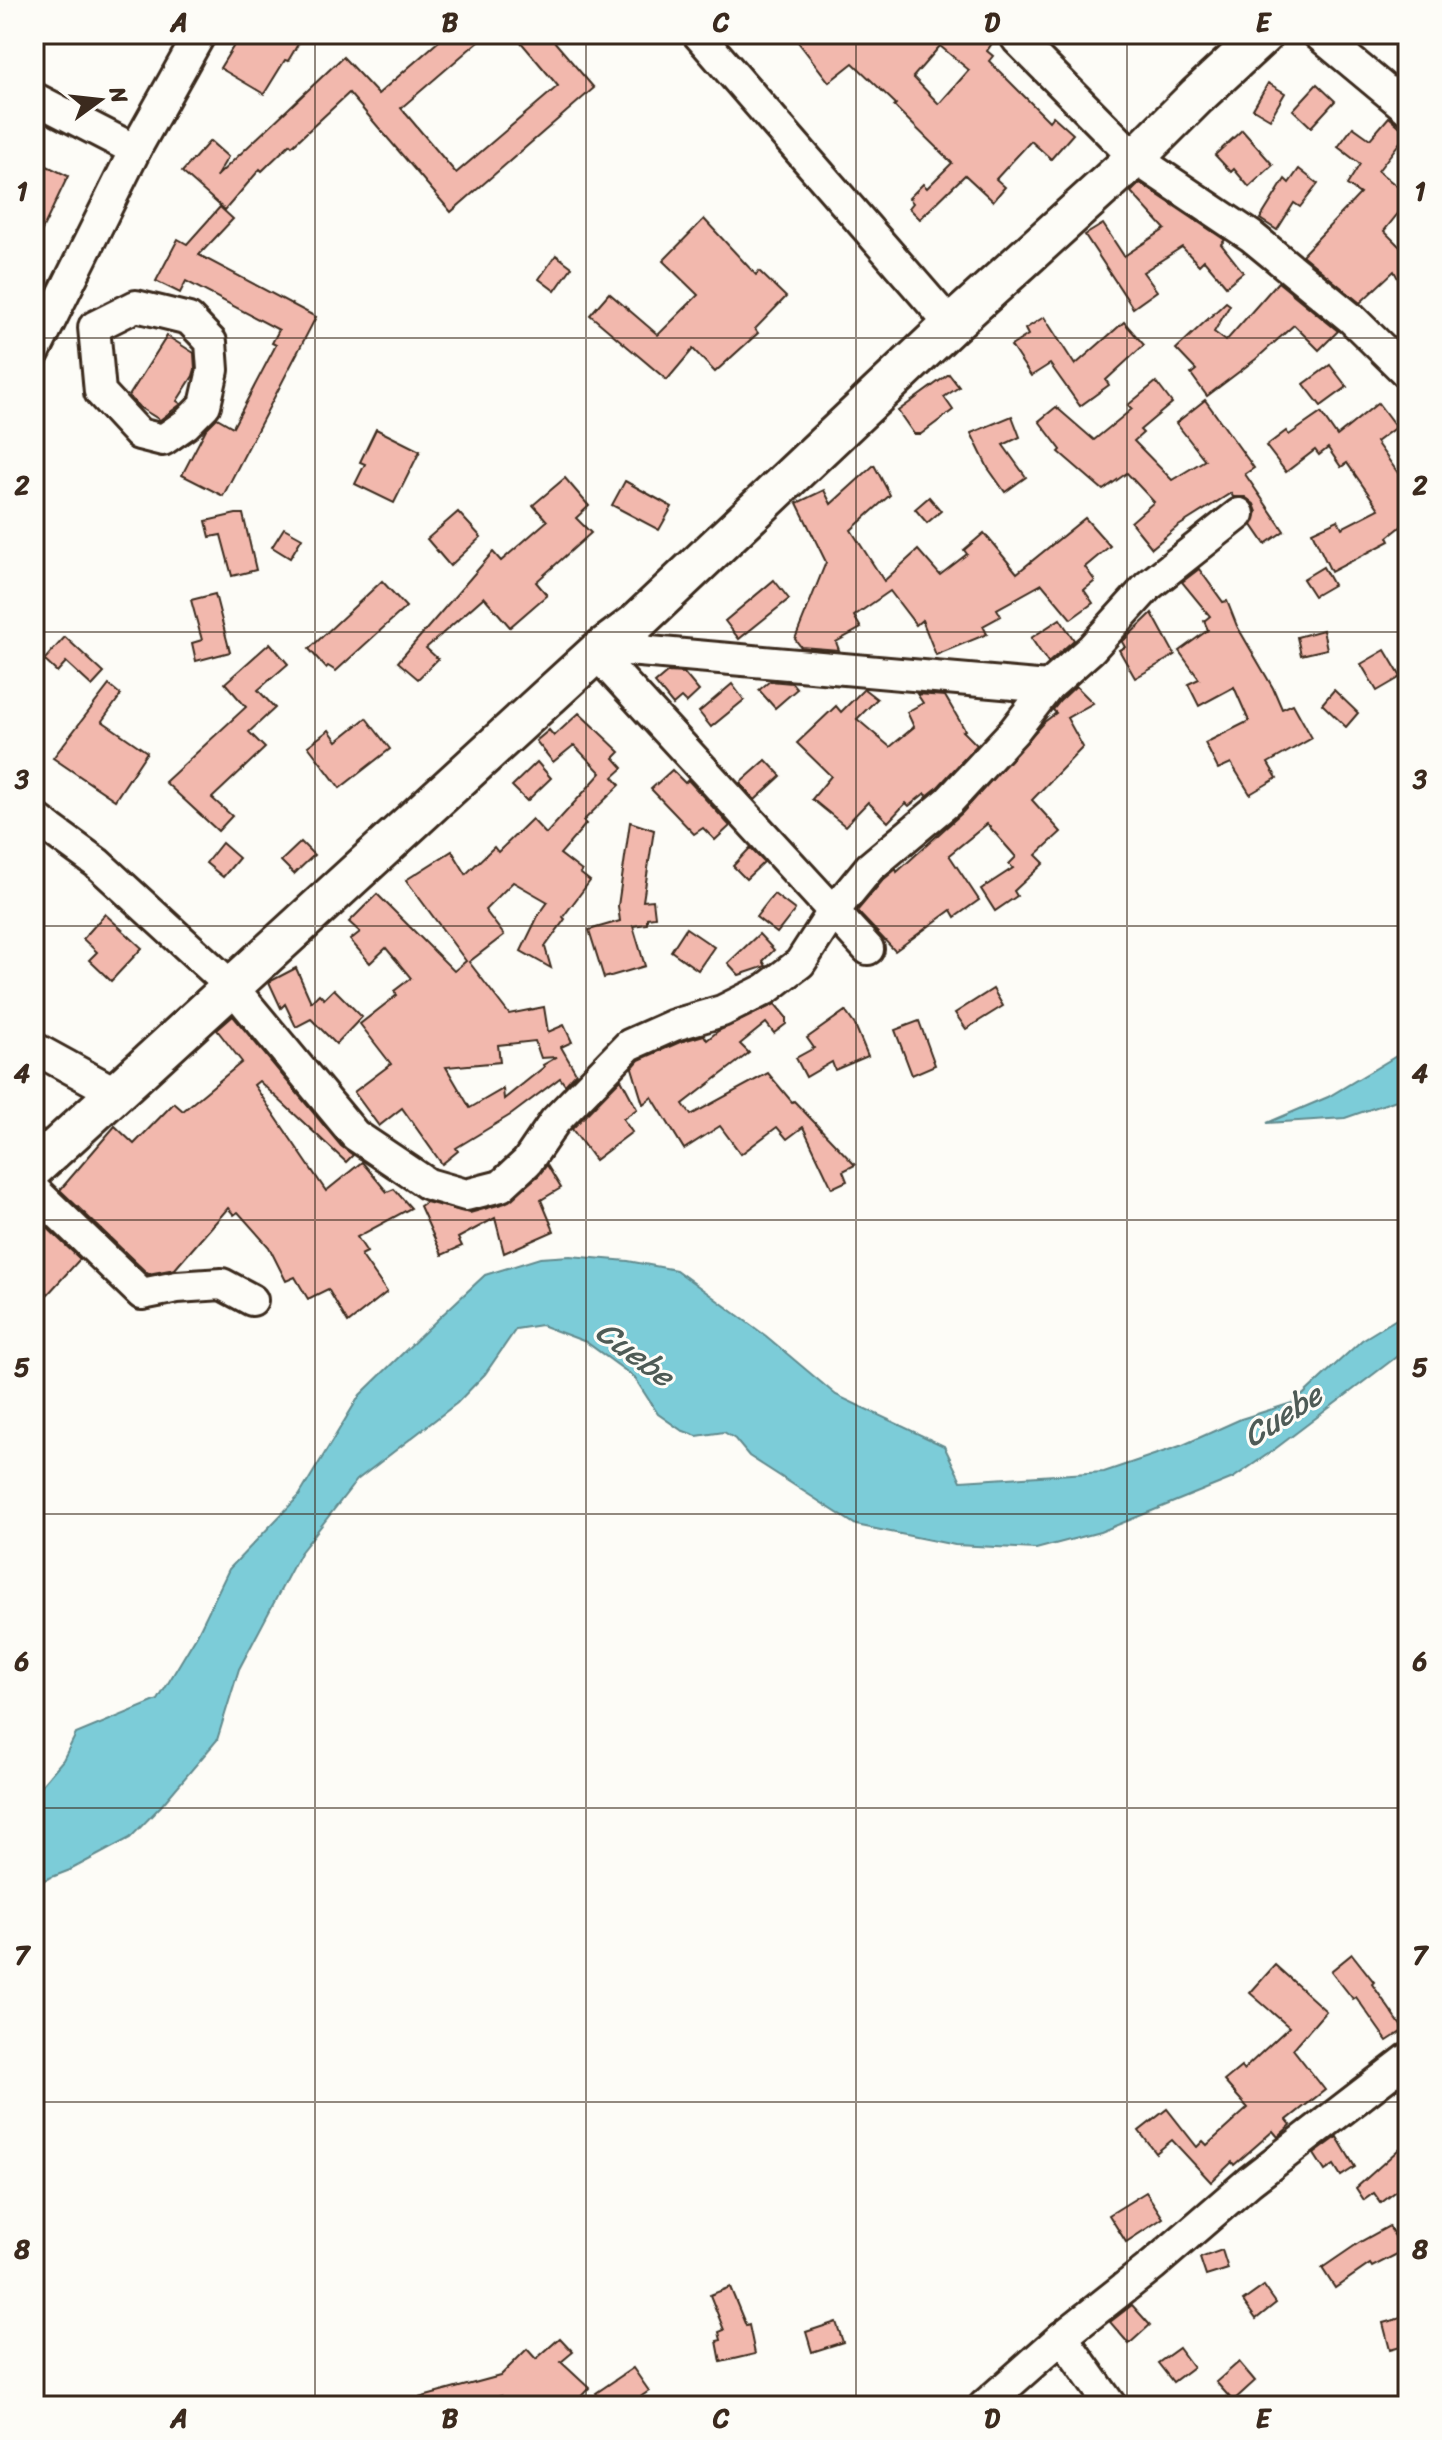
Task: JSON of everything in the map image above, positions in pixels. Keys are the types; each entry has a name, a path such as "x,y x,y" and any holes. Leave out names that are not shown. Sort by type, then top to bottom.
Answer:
{"main road":[{"path":"34,1168 600,651 635,624 1264,34"}],"street":[{"path":"34,353 135,150 200,34"},
{"path":"698,34 951,325"},
{"path":"1016,34 1017,39 1135,158 1251,236 1352,319 1408,374"},
{"path":"1318,34 1408,109"},
{"path":"34,98 135,150"},
{"path":"58,305 94,327"},
{"path":"136,306 189,319 211,342 213,370 205,405 186,424 163,440 139,434 100,392 94,327 136,306"},
{"path":"34,817 97,863 233,988 355,1135 428,1184 466,1195 501,1186 527,1162 555,1121 629,1045 674,1025 722,1011 766,989 800,963 833,912 870,867 949,801 1014,731 1048,687 1091,649 1148,586 1239,514"},
{"path":"600,651 1048,687"},
{"path":"600,651 868,949"},
{"path":"34,1048 116,1093"},
{"path":"34,1190 142,1294 177,1287 222,1284 252,1300"},
{"path":"984,2406 1250,2181 1408,2059"},
{"path":"1062,2337 1111,2406"}],"water":[{"path":"1408,1049 1408,1096 1345,1118 1267,1123 1328,1097"},
{"name":"Cuebe","path":"570,1256 628,1261 676,1270 766,1336 836,1395 944,1446 961,1481 1104,1472 1183,1445 1241,1419 1295,1402 1362,1340 1408,1312 1408,1348 1233,1478 1100,1532 1036,1549 955,1545 856,1525 749,1456 735,1439 724,1432 697,1436 681,1430 658,1414 634,1377 586,1342 541,1325 516,1329 485,1374 457,1403 357,1480 300,1553 239,1669 217,1740 161,1806 130,1838 70,1870 34,1884 34,1794 63,1760 76,1734 158,1700 197,1635 229,1569 299,1496 360,1395 485,1275 540,1258"}],"building":[{"path":"241,34 304,34 264,94 220,68"},
{"path":"447,34 487,34 401,108 456,173 558,86 514,34 548,34 594,88 451,212 349,93 292,146 290,144 262,171 260,169 225,210 182,172 210,141 228,157 216,177 343,57 378,94"},
{"path":"792,34 998,34 987,51 993,56 989,61 1049,121 1053,116 1073,134 1051,159 1031,141 996,179 1005,187 993,201 965,175 920,219 909,208 913,203 909,198 923,184 927,188 952,163 853,63 829,82","holes":["940,46 969,70 939,104 913,77"]},
{"path":"1268,83 1285,93 1270,119 1253,109"},
{"path":"1317,84 1335,101 1311,127 1293,110"},
{"path":"1389,117 1407,133 1378,171 1408,195 1408,201 1384,231 1408,255 1408,297 1394,271 1360,303 1302,255 1360,194 1347,185 1360,164 1338,147 1353,127 1370,139"},
{"path":"1242,130 1273,165 1249,187 1234,169 1231,172 1215,155"},
{"path":"47,166 68,176 34,247 34,171 43,175"},
{"path":"1299,169 1318,184 1300,207 1294,203 1277,230 1260,219 1285,179 1289,183"},
{"path":"1140,183 1225,240 1221,244 1243,272 1226,286 1204,260 1199,265 1182,247 1143,272 1157,291 1133,308 1085,235 1103,224 1124,256 1165,229 1131,192"},
{"path":"220,207 233,219 199,255 316,317 223,496 182,475 206,429 217,418 233,427 276,345 272,343 279,330 186,281 180,293 156,281 178,239 187,244"},
{"path":"704,219 756,275 759,271 786,297 755,329 758,333 715,372 693,349 667,380 590,315 609,293 658,335 698,295 663,261"},
{"path":"556,255 572,267 555,291 539,279"},
{"path":"1278,282 1338,331 1319,350 1294,325 1207,396 1191,374 1196,370 1176,349 1226,302 1230,305 1214,332 1226,341"},
{"path":"1044,317 1075,365 1124,322 1144,345 1106,380 1109,385 1080,406 1050,364 1031,376 1011,346 1028,335 1025,329"},
{"path":"167,336 194,353 195,369 177,401 181,404 160,420 139,407 129,396"},
{"path":"1330,365 1347,387 1321,406 1304,384"},
{"path":"949,374 959,387 944,397 953,410 921,434 914,434 898,411"},
{"path":"1156,382 1172,403 1140,430 1143,433 1134,441 1172,480 1205,460 1176,423 1205,400 1254,468 1245,474 1284,531 1265,544 1252,525 1257,512 1254,504 1245,497 1233,497 1231,493 1177,527 1152,548 1131,522 1154,502 1127,473 1103,490 1059,452 1061,450 1039,421 1056,407 1094,440 1132,409 1128,405"},
{"path":"1378,403 1396,427 1376,442 1408,487 1408,521 1388,537 1390,541 1331,572 1312,532 1338,520 1342,528 1379,509 1347,463 1341,467 1328,448 1319,455 1315,450 1286,472 1266,446 1286,431 1289,435 1321,413 1337,436"},
{"path":"1012,416 1020,437 1003,445 1026,477 1005,492 988,468 971,433"},
{"path":"376,429 420,451 394,503 355,484 365,464 360,462"},
{"path":"874,465 890,495 851,530 884,581 918,550 940,575 967,554 964,550 984,533 1017,573 1085,518 1110,546 1085,567 1095,581 1084,590 1093,603 1071,619 1042,584 997,609 1001,616 983,626 987,634 936,655 922,620 916,625 890,591 854,616 861,628 836,642 839,650 801,647 795,639 826,562 797,503 824,490 831,504"},
{"path":"565,478 589,506 576,518 591,533 536,582 547,595 510,627 484,597 426,648 438,659 418,679 398,662 493,552 501,561 547,521 533,505"},
{"path":"625,481 672,507 659,530 612,505"},
{"path":"929,497 941,511 927,523 915,509"},
{"path":"458,512 481,537 450,566 427,539"},
{"path":"243,514 256,570 232,576 221,535 210,537 206,521"},
{"path":"284,528 302,538 290,558 272,547"},
{"path":"1323,567 1333,585 1314,596 1303,579"},
{"path":"1199,569 1223,602 1227,601 1237,626 1282,709 1293,704 1312,738 1268,763 1277,778 1250,794 1231,763 1218,769 1205,743 1249,721 1234,687 1199,706 1188,684 1199,679 1179,651 1208,630 1204,621 1210,616 1182,582"},
{"path":"774,580 789,599 739,639 725,621"},
{"path":"382,581 406,607 336,671 328,666 326,668 309,649"},
{"path":"215,594 230,652 196,661 192,643 202,640 191,600"},
{"path":"1152,613 1175,655 1135,678 1119,650 1125,647 1122,642"},
{"path":"1060,619 1074,640 1048,663 1031,638"},
{"path":"1323,630 1327,649 1301,655 1297,637"},
{"path":"65,637 104,673 92,686 66,662 57,672 44,660"},
{"path":"270,643 288,664 258,690 275,708 249,732 265,748 212,798 232,816 218,831 165,782 246,707 225,683"},
{"path":"1385,650 1401,677 1377,691 1361,664"},
{"path":"668,672 684,673 699,691 686,703 681,698 673,705 655,683"},
{"path":"770,681 792,683 797,689 775,708 759,690"},
{"path":"732,684 744,700 711,727 699,712"},
{"path":"109,685 121,695 102,721 147,752 115,800 53,758"},
{"path":"1076,686 1093,703 1067,718 1083,747 1032,800 1061,832 1036,855 1044,863 1014,891 1017,896 995,911 981,889 1013,868 1009,864 1016,857 987,824 949,855 979,900 955,917 951,910 895,951 857,911 883,880 896,869 897,872 962,813 1043,723 1056,713 1053,710"},
{"path":"864,689 877,699 857,719 890,747 914,727 907,712 923,703 917,694 945,696 963,731 977,745 937,788 909,806 906,803 888,822 868,802 845,826 812,799 831,776 797,743 836,706 841,712"},
{"path":"1334,690 1358,713 1346,727 1322,704"},
{"path":"579,713 620,752 614,758 623,768 613,777 620,785 583,821 586,824 560,854 590,881 545,947 551,968 521,951 548,902 513,882 485,910 504,935 469,962 509,1014 544,1007 548,1032 564,1025 572,1042 561,1047 576,1073 565,1085 560,1078 512,1114 456,1148 458,1151 442,1164 402,1108 379,1126 354,1092 391,1064 360,1024 397,995 394,991 411,978 386,948 370,963 350,940 360,932 349,922 377,894 454,971 466,961 406,880 452,851 466,874 494,847 498,852 532,819 546,834 601,773 574,745 553,762 536,741 549,730 554,736","holes":["535,1041 541,1058 557,1057 543,1065 504,1099 503,1089 470,1108 446,1067 500,1062 498,1045"]},
{"path":"366,718 390,749 340,788 308,746 329,730 337,741"},
{"path":"766,760 781,776 755,800 740,783"},
{"path":"537,762 551,778 527,801 512,786"},
{"path":"672,770 685,783 688,780 730,826 715,840 703,828 694,834 651,789"},
{"path":"630,822 654,830 643,901 653,900 655,917 647,918 647,924 633,926 645,966 604,978 589,930 620,921 618,906"},
{"path":"301,842 314,855 294,874 281,861"},
{"path":"222,843 239,858 223,877 206,863"},
{"path":"750,848 764,862 746,879 733,866"},
{"path":"774,894 795,910 777,933 756,917"},
{"path":"105,914 142,948 111,981 89,960 97,952 83,939"},
{"path":"686,928 714,947 698,970 671,951"},
{"path":"759,934 774,950 763,961 766,966 739,975 728,963"},
{"path":"296,968 311,1002 319,994 324,999 334,989 362,1017 336,1044 311,1019 296,1027 285,1004 281,1008 269,982"},
{"path":"993,989 1003,1006 966,1029 955,1013"},
{"path":"775,1004 786,1017 786,1024 774,1033 766,1023 740,1044 749,1053 683,1104 691,1115 768,1073 792,1102 855,1165 843,1171 847,1181 832,1188 803,1127 787,1139 777,1127 741,1154 720,1126 684,1149 652,1097 643,1104 632,1068 639,1060 680,1042 704,1035 707,1040 718,1031"},
{"path":"845,1011 855,1025 868,1056 835,1070 832,1062 806,1077 796,1058 814,1048 807,1038"},
{"path":"233,1016 341,1146 353,1155 346,1162 259,1081 254,1085 326,1191 362,1162 387,1192 394,1189 411,1208 357,1237 367,1252 361,1255 387,1292 348,1323 328,1289 308,1299 295,1277 286,1281 269,1247 238,1212 234,1215 228,1208 175,1269 148,1274 60,1190 115,1126 134,1144 174,1103 183,1111 242,1062 217,1030"},
{"path":"919,1021 935,1065 912,1075 895,1030"},
{"path":"621,1079 637,1109 623,1119 632,1132 595,1160 572,1129"},
{"path":"547,1165 561,1188 541,1200 554,1231 504,1253 495,1218 458,1238 462,1246 442,1255 420,1206 426,1202 470,1213 505,1203"},
{"path":"39,1220 80,1259 48,1294 34,1281 34,1226"},
{"path":"1352,1954 1404,2030 1387,2041 1356,1997 1353,1999 1331,1971"},
{"path":"1275,1965 1326,2011 1293,2049 1325,2090 1287,2120 1291,2125 1278,2137 1273,2131 1211,2182 1172,2140 1156,2153 1139,2131 1167,2109 1197,2147 1203,2141 1207,2145 1248,2108 1224,2081 1241,2067 1243,2070 1289,2027 1250,1993"},
{"path":"1337,2137 1355,2167 1341,2176 1334,2165 1325,2171 1314,2154"},
{"path":"1408,2141 1408,2182 1381,2203 1374,2193 1364,2200 1356,2188"},
{"path":"1146,2192 1163,2218 1126,2242 1109,2215"},
{"path":"1389,2226 1403,2251 1372,2267 1370,2264 1335,2288 1322,2268"},
{"path":"1222,2250 1228,2269 1206,2276 1200,2258"},
{"path":"1264,2286 1276,2303 1256,2319 1243,2301"},
{"path":"730,2287 746,2326 749,2325 755,2354 721,2362 717,2341 721,2340 719,2332 724,2330 710,2295"},
{"path":"1132,2305 1150,2325 1129,2344 1110,2322"},
{"path":"1408,2316 1408,2345 1390,2350 1383,2323"},
{"path":"836,2322 843,2342 812,2352 806,2332"},
{"path":"560,2338 573,2352 561,2362 589,2388 572,2406 562,2397 554,2406 503,2406 501,2396 464,2406 415,2406 415,2399 500,2376 527,2349 536,2359"},
{"path":"1179,2348 1193,2367 1173,2382 1158,2363"},
{"path":"1239,2362 1255,2381 1233,2401 1216,2382"},
{"path":"633,2368 649,2391 627,2406 620,2398 605,2406 596,2393"}]}
